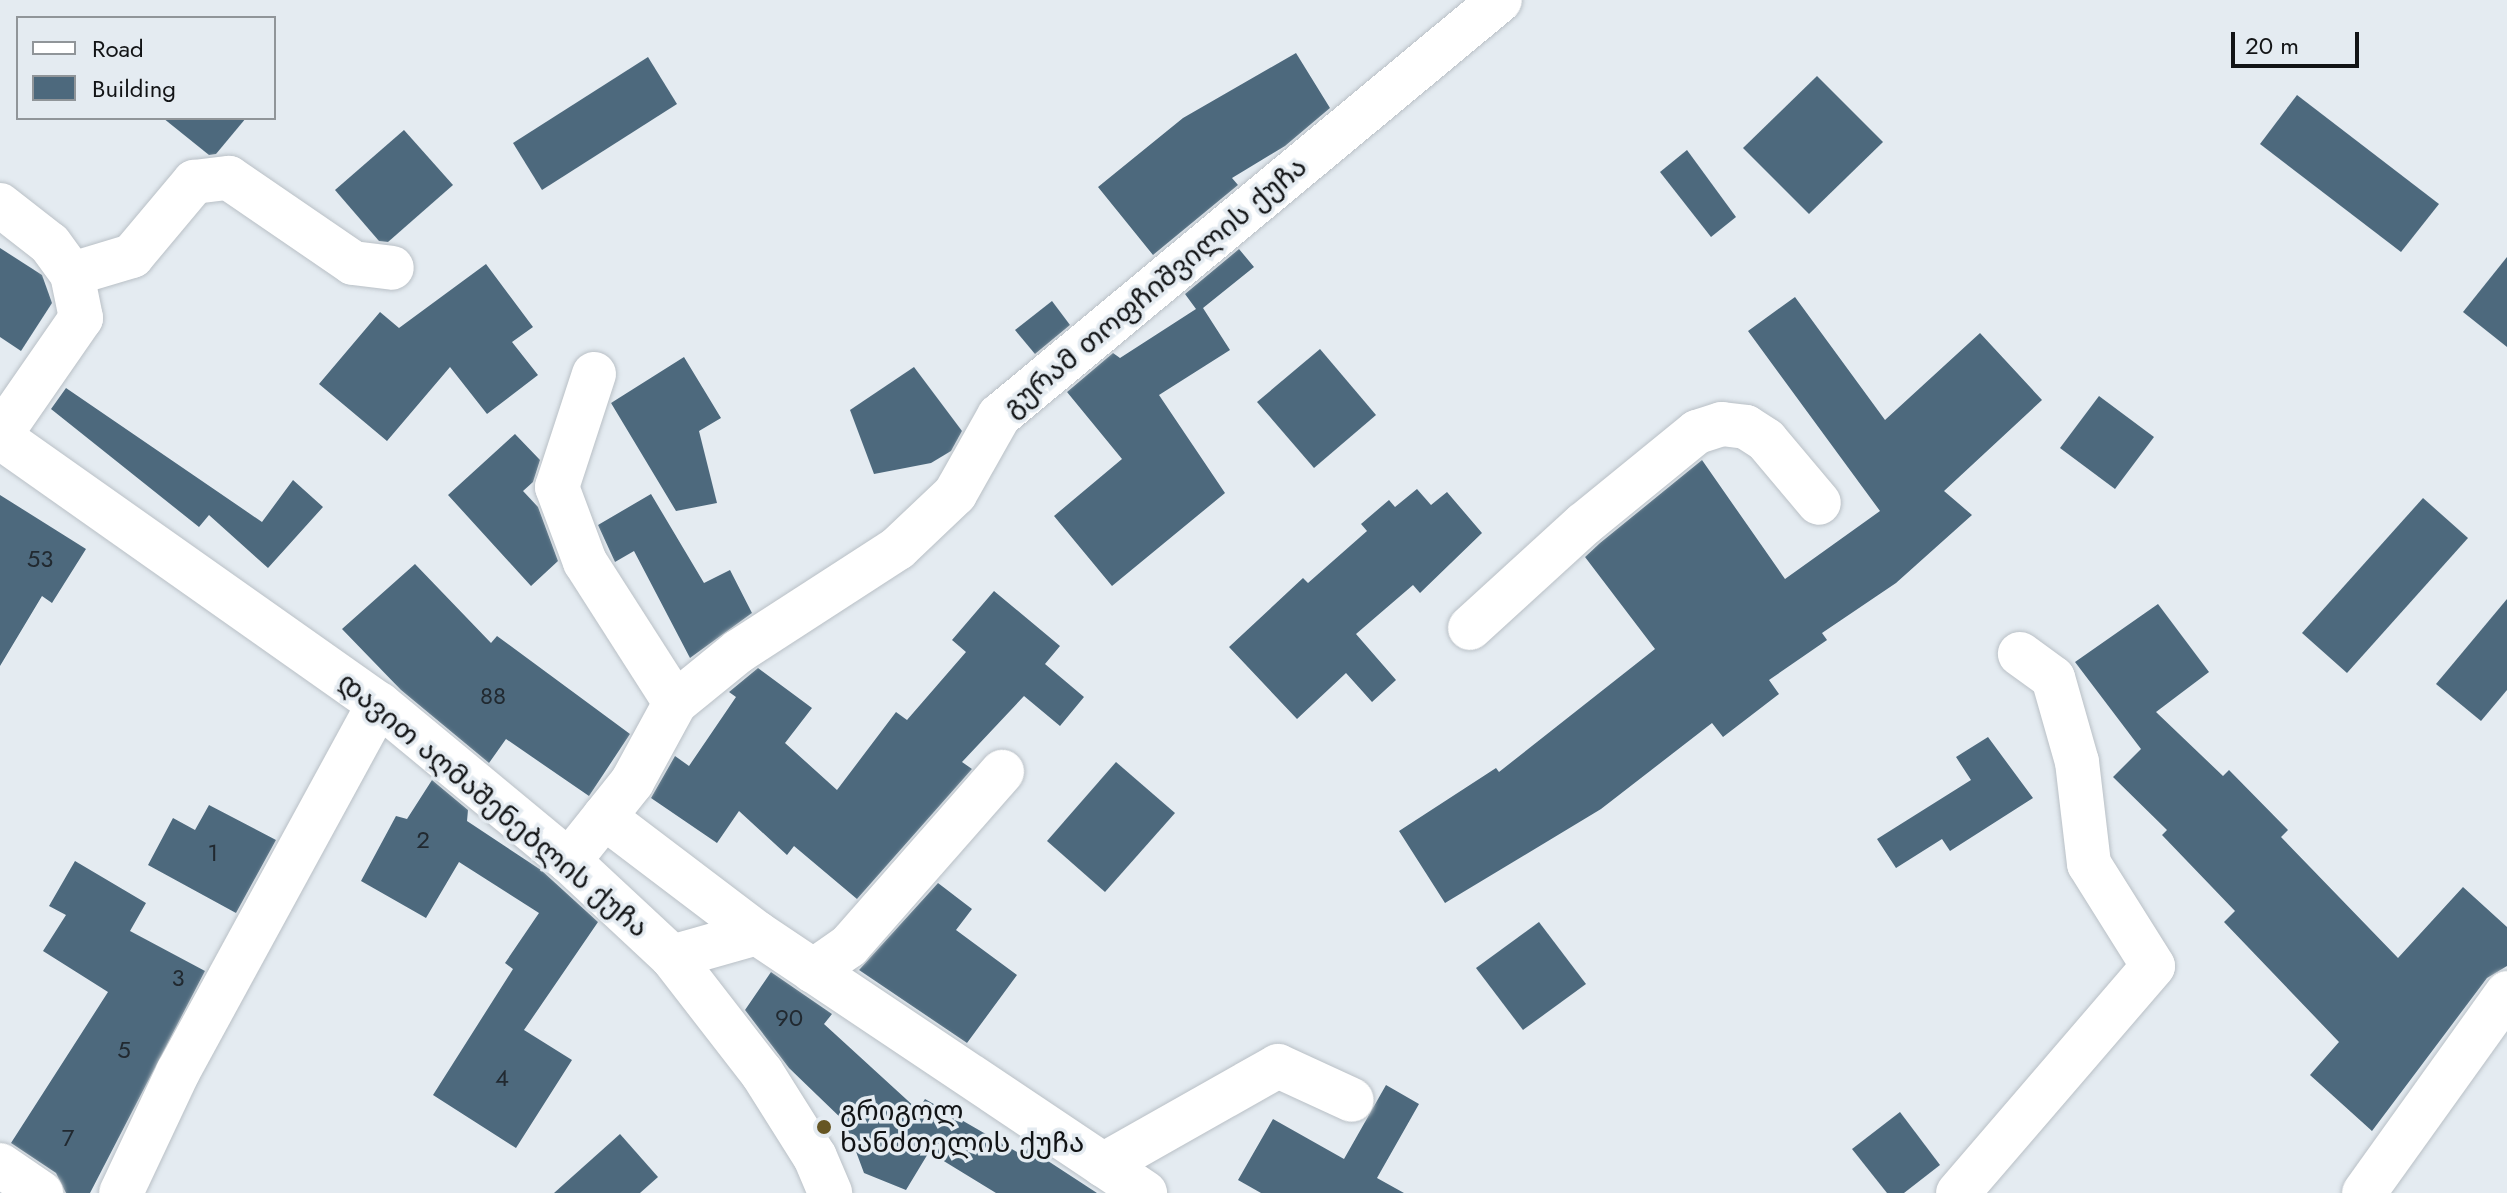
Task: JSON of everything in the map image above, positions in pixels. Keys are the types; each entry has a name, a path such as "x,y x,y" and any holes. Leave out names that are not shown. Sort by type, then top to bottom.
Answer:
{"street":[{"name":"გურამ თოფჩიშვილის ქუჩა","path":"569,861 632,782 675,703 739,651 898,548 955,494 999,416 1500,0"},
{"path":"72,274 132,256 194,182 229,178 353,263 392,268"},
{"path":"0,205 50,244 72,274 81,318 0,436"},
{"path":"594,374 557,487 585,562 675,703"},
{"path":"1470,628 1584,524 1697,432 1722,424 1746,427 1766,440 1819,503"},
{"name":"დავით აღმაშენებლის ქუჩა","path":"0,436 379,704 569,861 672,957 762,1073 815,1157 830,1193"},
{"path":"1958,1193 2153,966 2089,864 2077,762 2053,678 2020,654"},
{"path":"121,1193 178,1072 379,704"},
{"path":"813,971 849,946 1002,772"},
{"path":"604,817 757,933 1145,1193"},
{"path":"672,957 757,933"},
{"path":"2364,1193 2507,993"},
{"path":"1103,1165 1278,1066 1352,1100"},
{"path":"0,1165 41,1193"}],"building":[{"path":"1296,53 1330,108 1285,146 1232,178 1238,185 1153,255 1098,187 1183,118"},
{"path":"648,57 677,104 542,190 513,143"},
{"path":"1817,76 1883,142 1809,214 1743,148"},
{"path":"2297,95 2439,204 2401,252 2260,144"},
{"path":"165,120 244,120 216,154 209,155"},
{"path":"404,130 453,185 388,242 379,241 335,190"},
{"path":"1687,150 1736,217 1711,237 1660,172"},
{"path":"0,248 42,275 52,303 21,351 0,337"},
{"path":"1239,249 1254,267 1203,308 1230,350 1159,395 1225,493 1112,586 1054,516 1122,459 1067,392 1113,353 1120,358 1196,309 1185,294"},
{"path":"2507,257 2507,347 2463,312"},
{"path":"486,264 533,327 512,342 538,375 487,414 450,367 387,441 319,384 380,312 399,328"},
{"path":"1795,297 1885,420 1980,333 2042,400 1944,491 1972,515 1896,583 1822,633 1827,640 1769,680 1779,694 1723,737 1712,723 1601,809 1445,903 1399,831 1496,768 1499,772 1655,649 1585,557 1600,543 1702,460 1785,579 1880,511 1748,331"},
{"path":"1052,301 1070,325 1035,354 1015,330"},
{"path":"1320,349 1376,415 1314,468 1257,402"},
{"path":"684,357 721,418 699,431 717,503 676,511 611,403"},
{"path":"914,367 962,431 951,451 931,463 874,474 850,410"},
{"path":"66,388 262,522 293,480 323,507 268,568 209,515 199,527 51,409"},
{"path":"2099,396 2154,437 2115,489 2060,448"},
{"path":"515,434 540,460 533,482 523,491 538,507 558,561 531,586 448,495"},
{"path":"1417,489 1431,505 1447,492 1482,533 1420,593 1413,585 1356,634 1396,680 1372,702 1346,673 1297,719 1229,647 1303,578 1308,583 1367,531 1361,524 1389,500 1395,507"},
{"path":"651,494 704,583 730,570 752,613 690,658 634,551 615,562 598,525"},
{"path":"0,495 86,549 52,603 42,596 0,666"},
{"path":"2423,498 2468,538 2347,673 2302,633"},
{"path":"415,564 491,643 497,636 630,734 589,796 506,739 489,763 401,690 342,629"},
{"path":"994,591 1060,646 1045,664 1084,697 1060,726 1024,696 962,762 972,769 857,899 794,846 787,855 739,811 717,843 651,798 675,756 689,766 736,697 729,692 758,668 812,708 785,743 837,790 896,712 907,720 966,652 952,640"},
{"path":"2507,599 2507,690 2481,721 2436,684"},
{"path":"2158,604 2209,672 2156,712 2223,776 2229,770 2288,830 2281,837 2398,958 2463,887 2507,927 2507,966 2487,978 2372,1131 2310,1075 2339,1042 2224,922 2235,911 2162,835 2167,830 2113,777 2141,749 2075,662"},
{"path":"1988,737 2033,798 1950,851 1942,839 1896,868 1877,839 1971,780 1956,757"},
{"path":"1116,762 1175,813 1105,892 1047,841"},
{"path":"432,780 468,810 467,821 541,870 598,922 524,1030 572,1060 516,1148 433,1095 513,969 505,963 539,913 459,862 426,918 361,881 396,816 407,819"},
{"path":"209,805 276,840 236,913 148,865 173,818 195,830"},
{"path":"75,861 146,903 130,931 205,971 90,1193 66,1193 56,1173 11,1143 108,992 43,951 66,915 49,906"},
{"path":"938,883 972,909 956,930 1017,975 967,1043 859,970"},
{"path":"1539,922 1586,984 1523,1030 1476,968"},
{"path":"771,972 832,1014 824,1024 918,1110 925,1099 1017,1152 1022,1144 1097,1193 996,1193 929,1152 906,1190 864,1173 845,1122 789,1068 745,1010"},
{"path":"1386,1085 1419,1104 1377,1178 1404,1193 1261,1193 1238,1180 1273,1119 1344,1159"},
{"path":"1900,1112 1940,1165 1904,1193 1887,1193 1852,1149"},
{"path":"620,1134 658,1177 640,1193 554,1193"}],"place":[{"name":"გრიგოლ ხანძთელის ქუჩა","path":"824,1127"}]}
